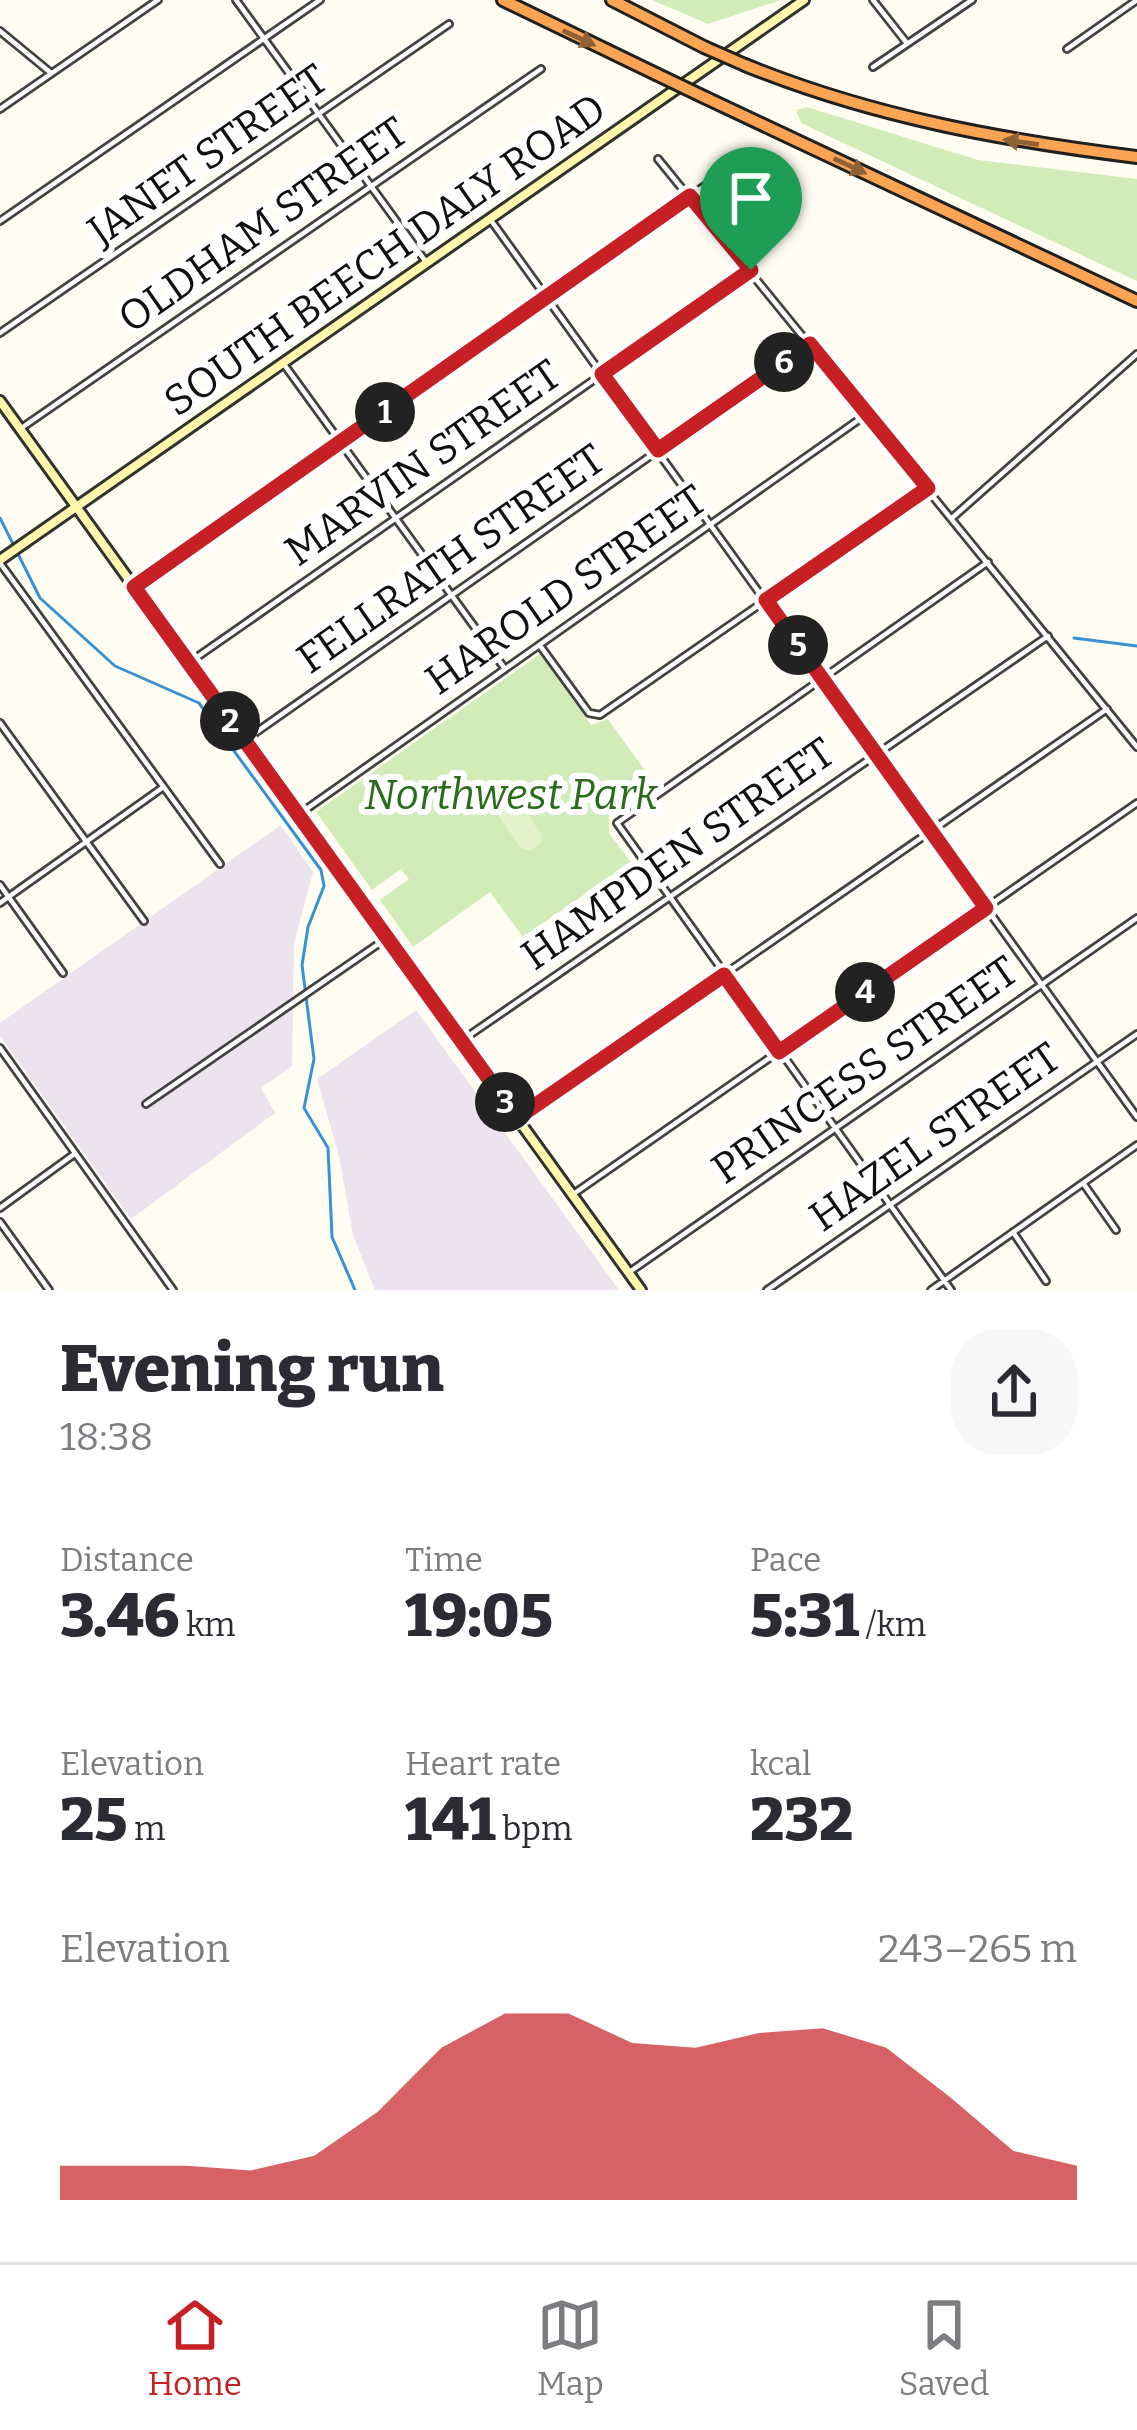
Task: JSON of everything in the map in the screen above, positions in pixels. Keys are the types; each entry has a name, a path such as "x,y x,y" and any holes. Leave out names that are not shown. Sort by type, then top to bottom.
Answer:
{"highway":[{"path":"503,0 1137,301"},
{"path":"612,0 745,65 921,123 1137,157"}],"main road":[{"name":"SOUTH BEECH DALY ROAD","path":"3,559 804,0"},
{"path":"0,401 641,1290"}],"street":[{"path":"0,109 158,0"},
{"path":"236,0 427,263"},
{"path":"0,221 320,0"},
{"path":"873,0 908,43"},
{"path":"873,67 972,0"},
{"path":"1067,49 1137,0"},
{"name":"JANET STREET","path":"0,334 449,24"},
{"path":"0,31 52,73"},
{"name":"OLDHAM STREET","path":"20,430 541,69"},
{"path":"658,158 1137,747"},
{"path":"134,587 723,173"},
{"path":"490,219 1137,1117"},
{"name":"MARVIN STREET","path":"189,663 751,270"},
{"name":"FELLRATH STREET","path":"244,740 810,344"},
{"path":"952,518 1137,354"},
{"path":"283,363 506,669"},
{"name":"HAROLD STREET","path":"298,815 867,414"},
{"path":"540,645 589,713 600,715 928,488"},
{"path":"3,559 220,865"},
{"path":"951,1290 617,821 988,562"},
{"name":"HAMPDEN STREET","path":"461,1041 1048,636"},
{"path":"517,1118 1107,710"},
{"path":"0,723 144,921"},
{"path":"0,903 163,787"},
{"path":"572,1195 1137,803"},
{"path":"0,885 63,973"},
{"name":"PRINCESS STREET","path":"628,1273 1137,918"},
{"path":"146,1104 387,938"},
{"name":"HAZEL STREET","path":"767,1290 1137,1034"},
{"path":"0,1048 173,1290"},
{"path":"931,1290 1137,1145"},
{"path":"0,1208 76,1153"},
{"path":"1083,1183 1116,1230"},
{"path":"0,1222 49,1290"},
{"path":"1013,1232 1046,1280"}],"shaded area":[{"path":"281,825 313,872 294,944 292,1066 261,1088 275,1113 131,1219 0,1036 0,1023"},
{"path":"416,1010 619,1290 375,1290 353,1235 339,1156 317,1079"}],"green space":[{"path":"652,0 781,0 708,24"},
{"path":"807,107 978,160 1137,179 1137,281 801,123 796,110"},
{"name":"Northwest Park","path":"540,654 591,725 608,719 653,782 609,815 609,833 631,862 523,937 490,892 413,947 380,900 409,879 401,869 372,890 316,812"},
{"path":"506,797 517,799 541,834 541,843 530,851 521,848 495,811"}],"waterway":[{"path":"0,518 40,598 115,666 199,703 321,870 324,886 308,927 302,965 314,1059 304,1108 328,1148 332,1237 355,1290"},
{"path":"1074,638 1137,646"}],"route":[{"path":"690,196 751,270 602,374 658,450 810,344 928,488 766,600 986,908 779,1052 724,975 517,1118 134,587 690,196"}]}
